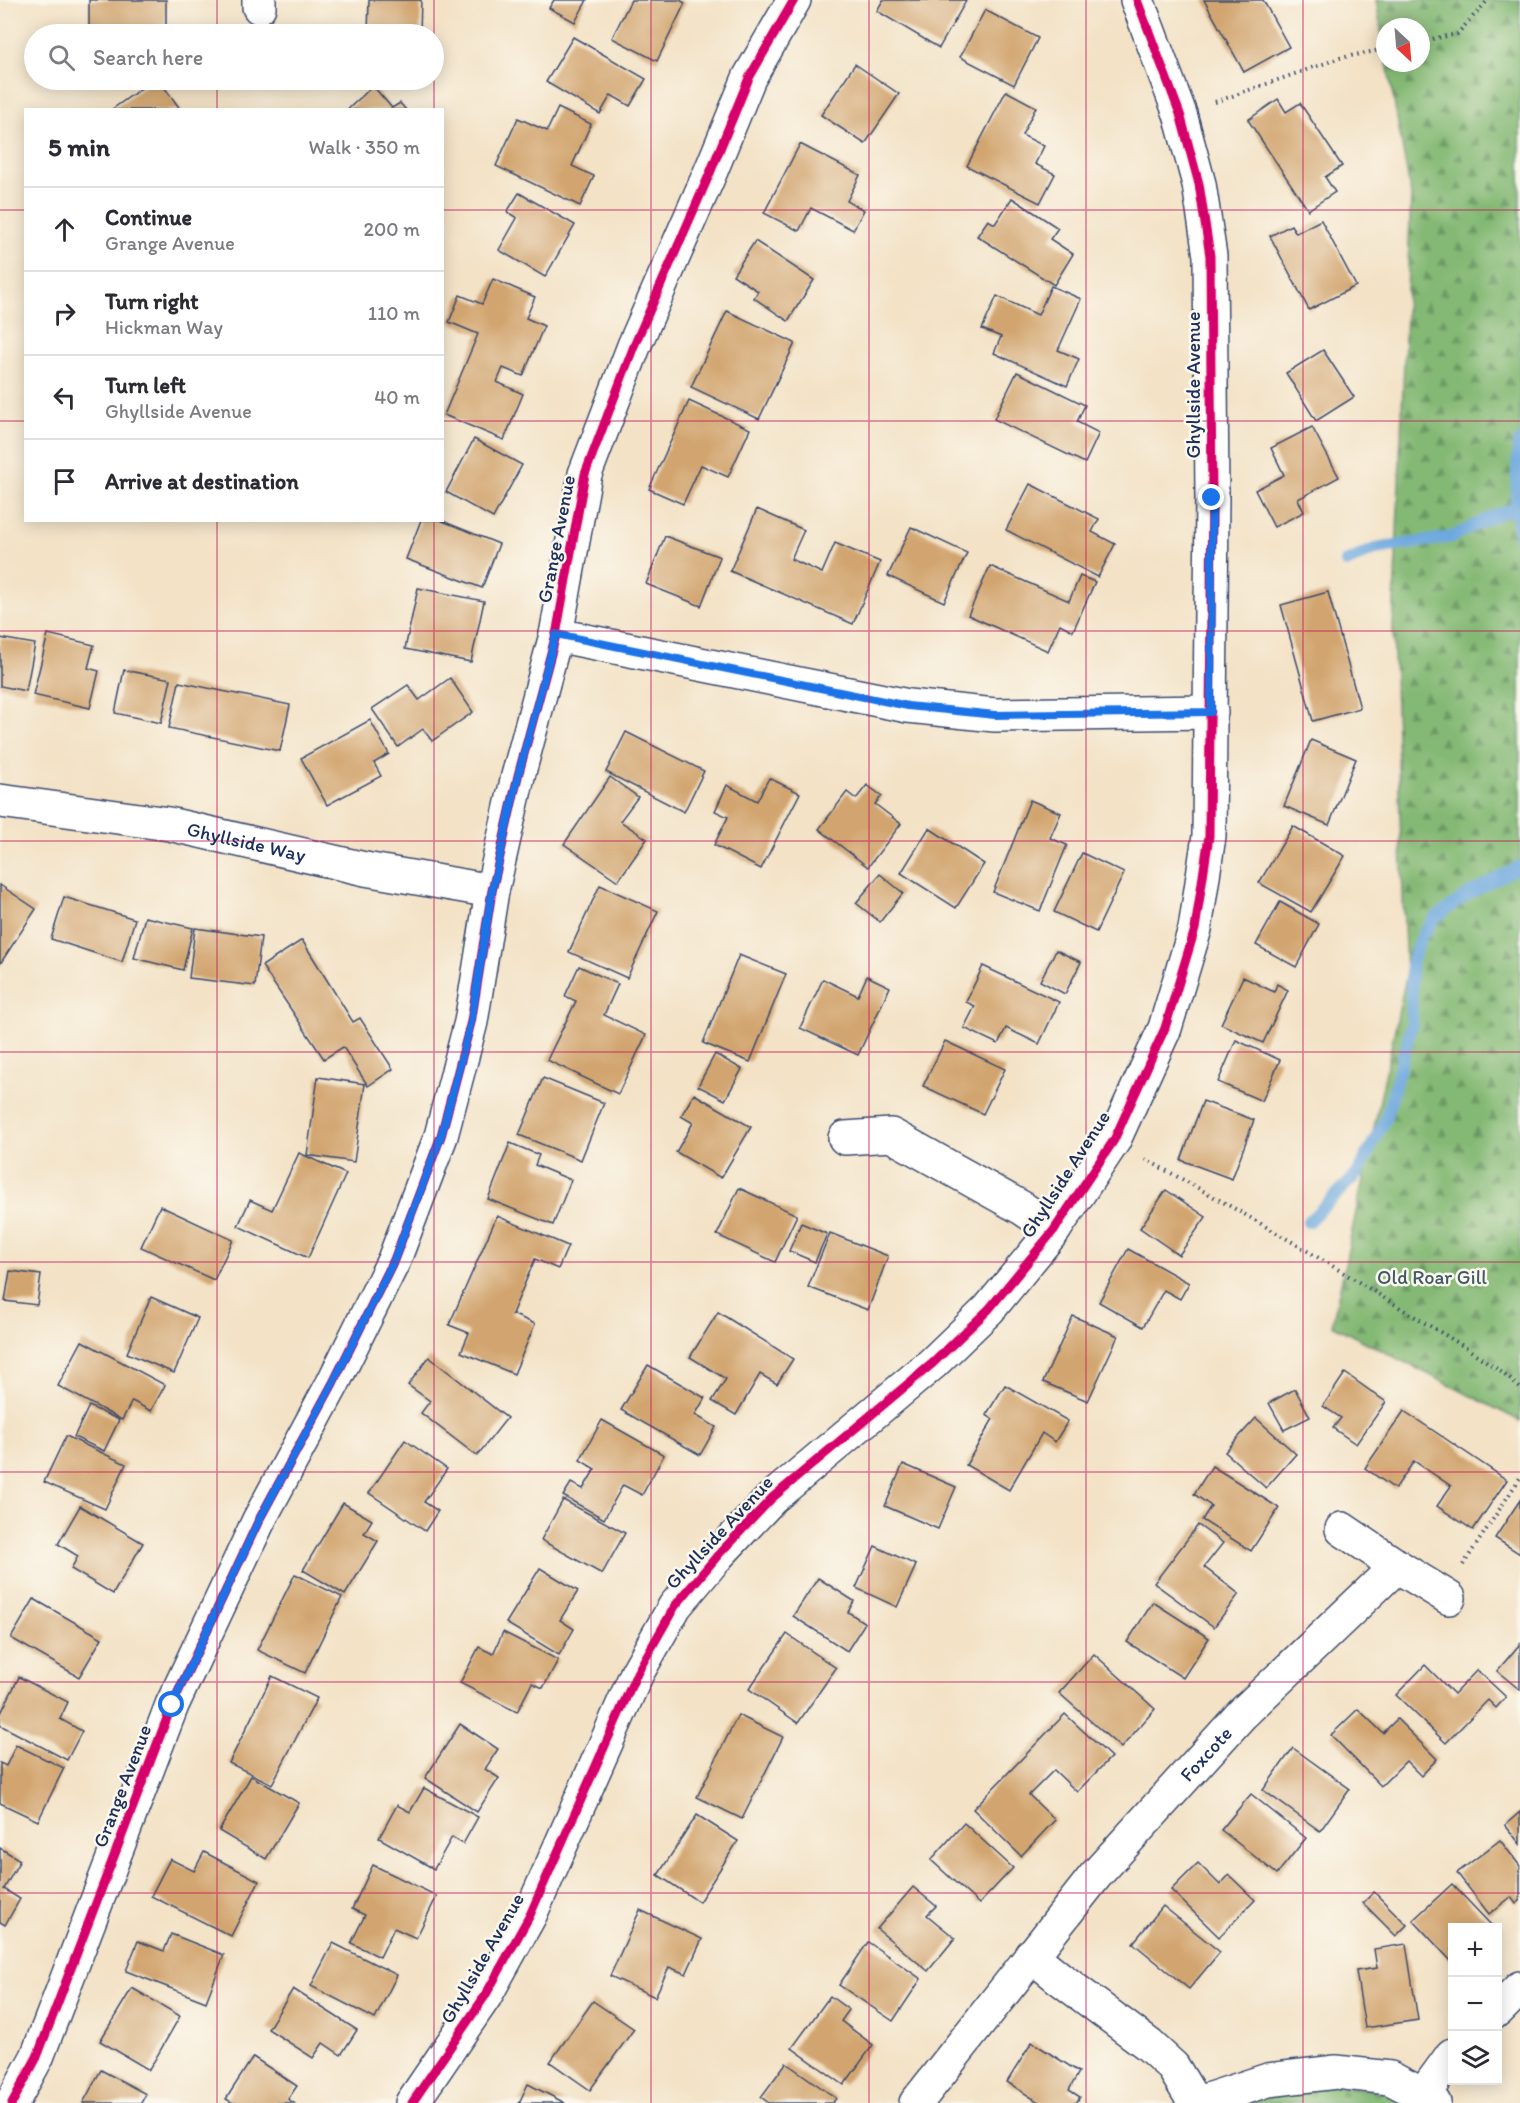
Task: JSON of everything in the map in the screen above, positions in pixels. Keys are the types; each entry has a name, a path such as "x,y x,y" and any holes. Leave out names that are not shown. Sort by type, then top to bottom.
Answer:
{"street":[{"name":"Grange Avenue","path":"12,2103 37,2057 172,1705 259,1520 333,1383 394,1260 441,1136 471,1022 492,891 518,776 556,634 585,474 634,346 749,78 794,0"},
{"name":"Ghyllside Avenue","path":"412,2103 485,1996 530,1915 637,1672 675,1606 718,1555 772,1498 933,1363 989,1309 1054,1230 1114,1140 1165,1028 1196,929 1209,836 1212,498 1210,256 1199,184 1180,114 1137,0"},
{"path":"556,634 908,706 995,715 1211,712"},
{"name":"Ghyllside Way","path":"0,801 169,824 366,869 492,891"},
{"name":"Ghyllside Avenue","path":"845,1138 891,1135 1022,1208 1054,1230"},
{"path":"1342,1529 1445,1595"},
{"name":"Foxcote","path":"916,2103 1095,1876 1242,1714 1397,1566"},
{"path":"1031,1955 1149,2045 1173,2067 1196,2103 1268,2080 1336,2072 1390,2078 1428,2099 1448,2062"},
{"path":"1502,2005 1520,1988"}],"path":[{"path":"1430,39 1457,34 1488,0"},
{"path":"1180,114 1340,58 1376,51"},
{"path":"1114,1140 1236,1208 1373,1290 1499,1369 1520,1388"},
{"path":"1445,1595 1520,1478"}],"green space":[{"name":"Old Roar Gill","path":"1376,0 1520,0 1520,1421 1332,1325 1406,977 1393,628 1411,195 1389,72 1430,72 1430,18 1379,18"},
{"path":"1332,2084 1390,2093 1405,2103 1247,2103 1268,2094"}],"building":[{"path":"89,0 166,0 166,24 89,24"},
{"path":"369,0 421,0 420,24 368,24"},
{"path":"554,0 587,0 575,22 549,8"},
{"path":"631,0 680,0 685,3 657,61 612,38"},
{"path":"883,0 966,1 939,48 877,11"},
{"path":"1204,0 1263,0 1289,47 1244,72"},
{"path":"985,10 1038,38 1014,85 960,57"},
{"path":"573,37 646,79 630,106 611,95 600,114 546,82"},
{"path":"855,64 899,94 865,144 821,115"},
{"path":"139,90 166,90 180,108 114,108"},
{"path":"369,90 376,90 392,108 349,108"},
{"path":"1006,91 1036,107 1022,135 1044,146 1035,164 1055,174 1040,203 967,166"},
{"path":"1278,99 1286,112 1300,103 1342,166 1325,177 1335,192 1308,210 1248,120"},
{"path":"400,103 404,108 392,108"},
{"path":"558,108 591,124 572,166 594,176 580,206 496,166 518,118 547,131"},
{"path":"800,144 860,175 847,201 864,210 853,230 811,208 799,231 764,213"},
{"path":"519,193 575,225 545,277 499,250 517,218 507,212"},
{"path":"1012,198 1058,228 1050,239 1073,254 1054,285 977,236 988,220 995,224"},
{"path":"1321,220 1356,286 1309,310 1270,236 1291,225 1296,233"},
{"path":"755,241 814,280 788,321 754,298 758,291 733,275"},
{"path":"493,279 535,297 526,318 544,326 523,376 503,368 497,382 523,394 504,440 444,415 478,334 449,322 460,295 482,304"},
{"path":"1051,286 1081,299 1058,350 1079,359 1067,386 994,353 1001,337 982,329 997,296 1038,315"},
{"path":"727,311 795,343 759,419 691,387"},
{"path":"1323,350 1354,397 1316,421 1286,373"},
{"path":"1017,372 1085,405 1077,422 1099,433 1085,463 994,419"},
{"path":"689,401 750,429 728,477 701,465 683,504 649,489"},
{"path":"1312,427 1339,477 1298,499 1304,512 1274,527 1255,490 1284,475 1271,448"},
{"path":"474,439 522,465 493,518 446,492"},
{"path":"1030,484 1099,519 1092,532 1115,544 1098,577 1006,530"},
{"path":"757,509 804,530 791,559 822,573 835,543 880,562 853,624 730,571"},
{"path":"420,522 444,522 499,544 482,588 406,559"},
{"path":"911,527 967,553 944,602 888,576"},
{"path":"665,536 720,557 701,606 646,584"},
{"path":"990,566 1069,601 1080,576 1095,582 1073,631 1060,624 1048,651 968,615"},
{"path":"418,588 484,601 471,662 405,649"},
{"path":"1328,592 1360,708 1313,721 1281,605"},
{"path":"48,634 94,645 88,668 99,671 90,708 33,695"},
{"path":"0,638 35,644 26,691 0,686"},
{"path":"124,670 171,679 161,723 115,713"},
{"path":"450,678 473,712 432,741 423,729 398,747 372,709 408,685 419,700"},
{"path":"179,682 290,705 280,751 169,728"},
{"path":"370,720 389,754 374,763 381,776 327,805 301,758"},
{"path":"626,732 704,771 684,812 606,772"},
{"path":"1311,740 1356,759 1329,825 1284,806"},
{"path":"610,777 638,797 620,821 647,839 618,881 564,844"},
{"path":"769,778 800,793 761,869 714,845 728,817 715,811 727,785 757,801"},
{"path":"867,785 882,796 875,804 901,824 868,867 819,829 847,792 856,799"},
{"path":"1030,800 1061,813 1050,838 1067,845 1040,911 993,892"},
{"path":"1293,826 1345,856 1311,912 1259,883"},
{"path":"929,828 984,864 956,908 901,873"},
{"path":"1082,853 1124,873 1096,932 1054,912"},
{"path":"880,874 903,893 880,922 856,903"},
{"path":"0,885 36,909 0,964"},
{"path":"600,885 658,911 627,978 569,952"},
{"path":"64,897 135,919 122,962 51,939"},
{"path":"1280,902 1319,924 1296,967 1256,945"},
{"path":"145,917 193,928 183,970 134,958"},
{"path":"195,928 261,937 255,986 189,978"},
{"path":"302,940 353,1022 360,1018 393,1069 368,1086 343,1047 324,1059 262,966"},
{"path":"1056,950 1081,962 1065,994 1040,981"},
{"path":"739,955 786,974 750,1062 703,1043"},
{"path":"579,966 618,984 604,1015 646,1035 618,1094 547,1060 576,1001 565,996"},
{"path":"983,966 1059,1002 1039,1044 1006,1028 998,1044 964,1028 975,1006 966,1002"},
{"path":"867,976 890,987 858,1055 800,1028 823,979 858,996"},
{"path":"1243,977 1274,992 1277,984 1288,990 1263,1043 1221,1024"},
{"path":"1236,1040 1280,1060 1262,1101 1218,1082"},
{"path":"945,1041 1005,1069 983,1114 923,1086"},
{"path":"715,1054 742,1069 725,1100 698,1086"},
{"path":"318,1077 365,1084 354,1162 307,1155"},
{"path":"543,1078 604,1103 581,1160 519,1135"},
{"path":"694,1094 751,1127 721,1178 676,1152 693,1123 681,1116"},
{"path":"1203,1101 1254,1120 1232,1179 1181,1160"},
{"path":"510,1143 539,1155 535,1165 571,1180 553,1225 488,1199"},
{"path":"299,1153 346,1174 308,1258 238,1226 250,1200 272,1210"},
{"path":"739,1188 797,1215 775,1262 717,1235"},
{"path":"1166,1190 1206,1217 1179,1255 1140,1228"},
{"path":"160,1206 233,1240 214,1280 141,1247"},
{"path":"497,1216 568,1246 558,1269 535,1259 512,1314 535,1324 514,1374 461,1352 469,1333 449,1325"},
{"path":"801,1223 827,1234 815,1262 789,1251"},
{"path":"830,1233 888,1256 868,1310 808,1287"},
{"path":"1128,1249 1189,1283 1180,1299 1164,1290 1143,1327 1099,1302"},
{"path":"10,1271 41,1275 37,1305 5,1301"},
{"path":"151,1297 198,1318 174,1373 127,1353"},
{"path":"718,1312 793,1359 777,1384 760,1374 736,1415 712,1401 726,1379 690,1357"},
{"path":"1073,1316 1118,1336 1088,1401 1043,1382"},
{"path":"82,1341 165,1385 151,1411 132,1401 122,1420 58,1386"},
{"path":"429,1357 507,1418 477,1456 421,1413 430,1401 408,1385"},
{"path":"648,1365 705,1398 695,1415 716,1427 700,1455 621,1410"},
{"path":"1345,1373 1386,1402 1356,1444 1333,1428 1341,1418 1323,1406"},
{"path":"1005,1385 1068,1421 1055,1442 1042,1433 1009,1490 966,1465 993,1419 986,1415"},
{"path":"1295,1389 1310,1417 1284,1430 1269,1403"},
{"path":"89,1406 119,1420 104,1451 74,1437"},
{"path":"1404,1411 1507,1480 1473,1530 1437,1506 1451,1486 1414,1461 1395,1489 1365,1468"},
{"path":"1256,1418 1296,1454 1266,1488 1225,1452"},
{"path":"602,1420 664,1455 642,1495 623,1485 604,1519 563,1496 571,1483 583,1489 595,1469 580,1460"},
{"path":"66,1436 126,1464 105,1509 44,1482"},
{"path":"405,1440 447,1469 424,1502 438,1511 425,1531 369,1493"},
{"path":"903,1464 956,1487 938,1529 885,1506"},
{"path":"1212,1466 1279,1508 1251,1551 1202,1520 1211,1506 1194,1494"},
{"path":"563,1500 625,1533 602,1574 541,1540"},
{"path":"1520,1500 1520,1554 1495,1538"},
{"path":"343,1503 372,1520 364,1533 378,1541 345,1595 303,1570"},
{"path":"80,1506 143,1543 113,1594 71,1569 78,1556 58,1544"},
{"path":"1198,1525 1223,1543 1204,1567 1239,1594 1214,1627 1154,1583"},
{"path":"875,1546 916,1565 897,1607 856,1588"},
{"path":"540,1568 578,1591 560,1620 574,1629 559,1655 506,1623"},
{"path":"295,1574 342,1597 305,1673 257,1650"},
{"path":"818,1578 854,1601 848,1612 865,1623 847,1651 793,1616"},
{"path":"34,1599 102,1638 79,1677 11,1638"},
{"path":"1153,1602 1209,1638 1183,1678 1127,1642"},
{"path":"503,1632 558,1660 543,1688 532,1683 517,1712 460,1683 479,1647 493,1654"},
{"path":"787,1634 836,1668 798,1723 749,1689"},
{"path":"1520,1644 1520,1690 1497,1671"},
{"path":"1094,1654 1155,1709 1121,1748 1059,1693"},
{"path":"1425,1665 1454,1694 1477,1670 1506,1697 1496,1708 1488,1700 1446,1743 1396,1695"},
{"path":"272,1676 317,1698 272,1784 229,1763"},
{"path":"19,1677 68,1702 60,1719 82,1731 67,1760 0,1725 0,1715"},
{"path":"1358,1709 1383,1733 1397,1719 1437,1759 1421,1776 1406,1761 1381,1786 1331,1735"},
{"path":"1065,1714 1111,1757 1077,1792 1054,1770 1029,1795 1055,1820 1021,1856 973,1809"},
{"path":"738,1715 783,1737 742,1819 697,1797"},
{"path":"460,1724 498,1749 485,1769 499,1778 477,1812 425,1778"},
{"path":"16,1745 64,1768 38,1821 0,1803 0,1763 6,1766"},
{"path":"1293,1748 1350,1789 1320,1831 1263,1790"},
{"path":"251,1776 299,1803 266,1859 219,1831"},
{"path":"424,1788 478,1817 463,1844 452,1837 434,1869 379,1838 397,1805 410,1812"},
{"path":"1251,1794 1306,1838 1277,1874 1221,1830"},
{"path":"1520,1812 1520,1844 1505,1825"},
{"path":"697,1815 738,1841 699,1902 658,1875"},
{"path":"964,1823 1013,1868 979,1904 931,1860"},
{"path":"1500,1840 1520,1866 1520,1901 1516,1904 1511,1897 1489,1914 1457,1873"},
{"path":"0,1848 20,1860 4,1889 20,1899 5,1925 0,1922"},
{"path":"204,1852 259,1881 231,1936 151,1896 170,1859 194,1871"},
{"path":"1198,1863 1220,1885 1229,1875 1255,1900 1219,1937 1171,1890"},
{"path":"373,1865 437,1896 416,1938 394,1928 380,1957 351,1943 365,1915 352,1909"},
{"path":"1452,1884 1489,1923 1448,1923 1448,1958 1413,1920"},
{"path":"913,1887 936,1906 927,1915 955,1938 928,1971 877,1929"},
{"path":"1374,1892 1407,1925 1396,1936 1363,1903"},
{"path":"1163,1906 1220,1952 1189,1989 1133,1943"},
{"path":"640,1910 702,1939 686,1974 669,1967 655,1997 610,1976"},
{"path":"171,1934 224,1955 206,2002 126,1971 138,1941 164,1951"},
{"path":"868,1942 921,1979 893,2021 839,1985"},
{"path":"333,1943 397,1975 375,2019 311,1986"},
{"path":"1406,1944 1418,2020 1365,2028 1356,1971 1377,1968 1374,1949"},
{"path":"132,1988 180,2016 149,2070 100,2041"},
{"path":"293,1989 357,2030 341,2055 323,2043 313,2058 268,2029"},
{"path":"830,1996 849,2010 841,2021 873,2045 844,2085 792,2048"},
{"path":"593,2001 634,2029 590,2090 550,2062"},
{"path":"1032,2042 1079,2072 1069,2090 1080,2097 1076,2103 1040,2103 1007,2082"},
{"path":"253,2057 297,2086 288,2099 294,2103 233,2103 226,2099"},
{"path":"786,2063 836,2098 833,2103 769,2103 761,2097"},
{"path":"101,2070 146,2094 141,2103 83,2103"},
{"path":"528,2084 565,2103 519,2103"}],"waterway":[{"path":"1520,441 1516,508 1520,538"},
{"path":"1346,562 1375,549 1452,537 1495,515 1516,508"},
{"path":"1308,1222 1357,1174 1386,1118 1412,1024 1411,964 1421,937 1435,918 1467,895 1520,866"}],"cycle path":[{"path":"12,2103 37,2057 172,1705 259,1520 333,1383 394,1260 441,1136 471,1022 492,891 518,776 556,635 585,474 634,346 749,78 794,0"},
{"path":"412,2103 485,1996 530,1915 637,1673 675,1606 718,1555 772,1498 933,1363 989,1309 1054,1230 1114,1140 1165,1028 1195,929 1209,836 1212,498 1210,256 1199,184 1180,114 1137,0"}],"route":[{"path":"172,1705 259,1520 333,1383 394,1260 441,1136 471,1022 492,891 518,776 556,634 908,706 995,715 1211,712 1212,498"}]}
